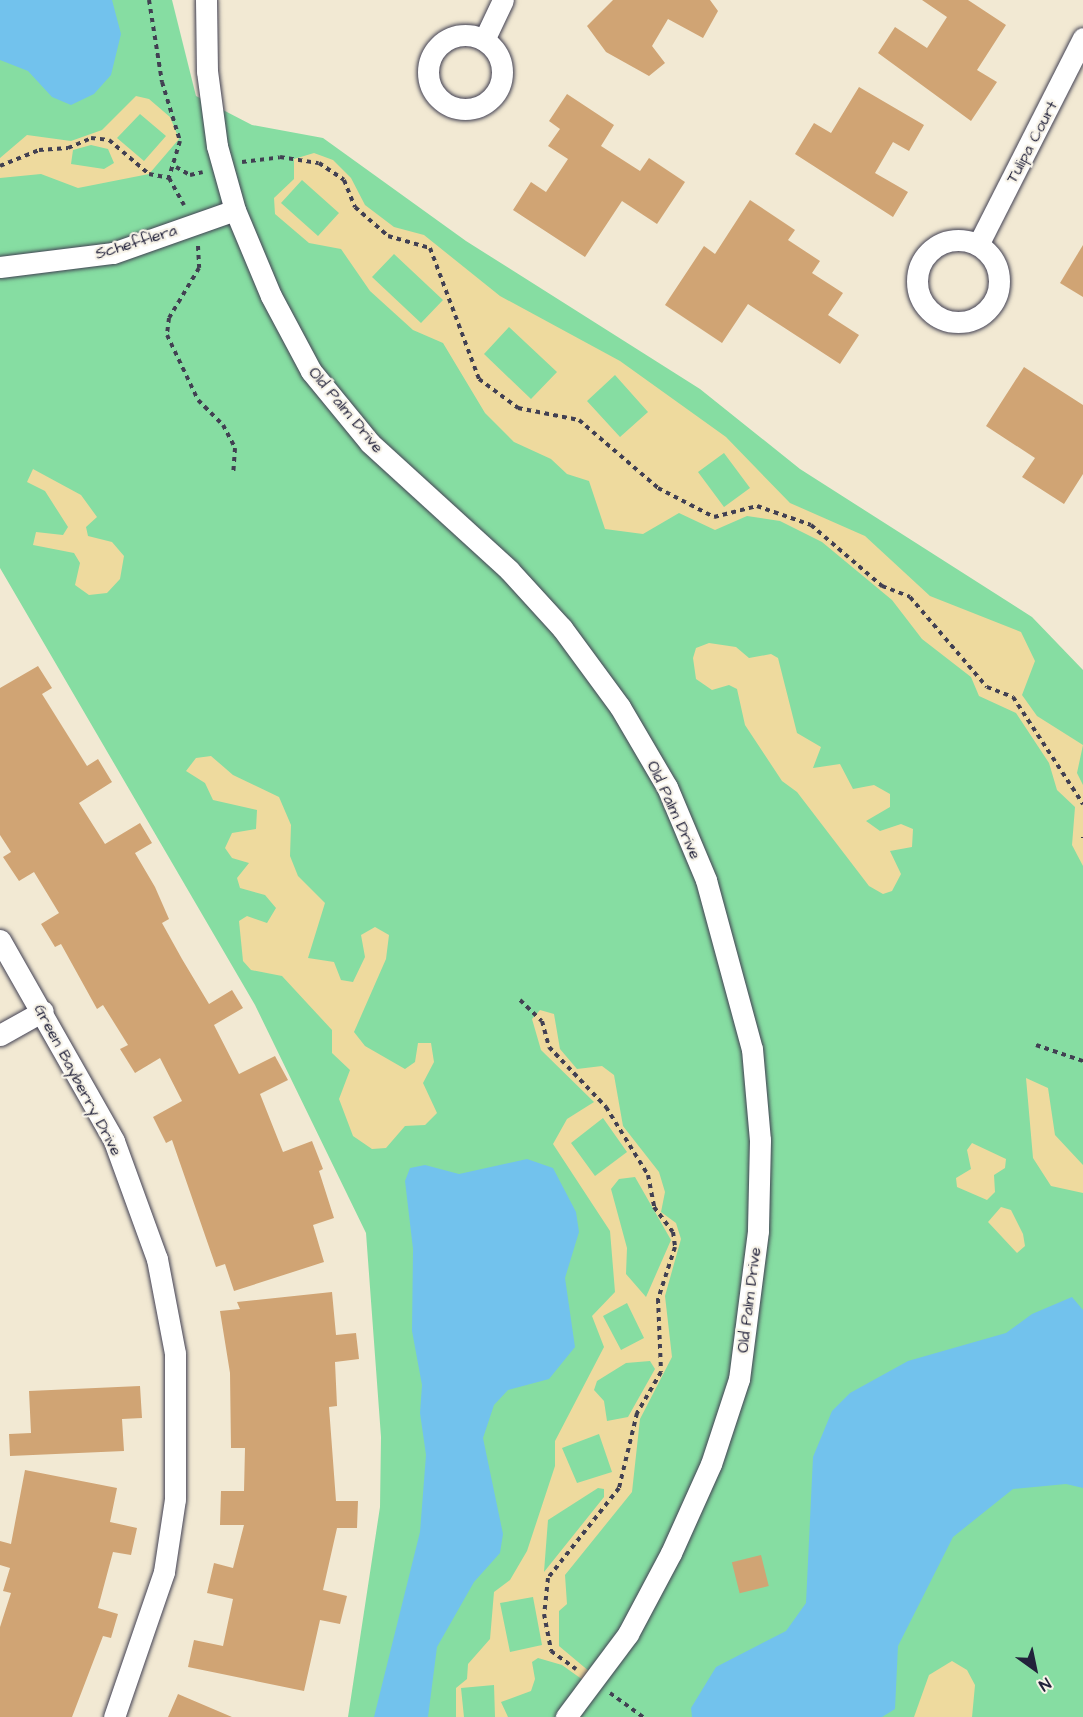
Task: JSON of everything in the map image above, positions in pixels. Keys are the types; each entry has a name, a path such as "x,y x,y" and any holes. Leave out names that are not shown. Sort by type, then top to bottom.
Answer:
{"street":[{"name":"Old Palm Drive","path":"206,0 207,71 223,167 235,210 271,296 311,371 370,443 540,603 620,707 667,787 706,880 752,1049 760,1140 758,1231 739,1379 711,1464 671,1553 628,1634 566,1717"},
{"path":"484,40 503,0"},
{"name":"Tulipa Court","path":"978,245 1083,38"},
{"name":"Schefflera","path":"0,267 113,253 235,210"},
{"name":"Green Bayberry Drive","path":"0,940 43,1011 114,1141 157,1259 175,1353 175,1488 164,1572 114,1717"},
{"path":"0,1035 43,1011"}],"path":[{"path":"149,0 162,82 180,141 176,167 169,178"},
{"path":"0,166 91,138 108,140 149,174 169,178"},
{"path":"176,167 190,175 280,157 319,163 344,180 355,207 388,236 430,248 479,379 518,408 579,420 658,488 714,517 757,506 811,525 882,586 910,597 987,687 1012,698 1083,804"},
{"path":"169,178 191,225 199,268 169,318 167,335 198,400 223,425 235,448 233,474"},
{"path":"520,1000 542,1021 549,1047 606,1107 648,1175 654,1207 673,1232 675,1247 658,1299 660,1372 637,1413 619,1488 548,1578 544,1614 551,1651 577,1670"},
{"path":"1036,1046 1083,1061"}],"green space":[{"path":"0,0 172,0 196,96 252,125 323,138 466,241 700,389 800,469 1032,617 1083,670 1083,1717 348,1717 380,1507 381,1437 366,1233 255,1005 0,568"}],"sand":[{"path":"136,96 149,99 170,117 179,139 149,174 78,188 41,174 0,178 0,158 27,135 71,141 102,130","holes":["140,114 166,136 144,161 117,138","91,145 108,149 114,163 104,169 71,164 73,150"]},
{"path":"314,153 333,160 351,178 365,205 394,227 424,235 500,296 620,361 726,437 790,503 865,536 930,596 1021,632 1035,661 1022,695 1037,716 1083,745 1077,773 1083,785 1083,866 1072,845 1075,807 1057,790 1049,763 1016,713 979,696 971,677 922,639 892,600 822,542 780,521 747,516 715,530 679,513 643,534 605,529 589,481 567,474 551,459 514,442 485,413 443,343 413,330 370,291 341,249 309,243 275,214 274,198 294,179 294,159","holes":["302,180 339,213 318,236 281,203","394,254 443,300 421,323 372,277","509,327 557,372 531,399 484,354","615,375 648,412 620,437 587,401","724,453 750,488 724,507 698,472"]},
{"path":"33,469 81,495 97,517 86,527 88,536 112,542 124,556 120,579 107,593 89,595 75,585 80,563 74,553 33,545 36,532 63,535 68,527 45,491 27,482"},
{"path":"709,643 736,647 749,658 771,654 778,658 797,733 821,747 813,768 840,764 853,789 874,785 890,794 890,807 866,821 880,831 901,824 913,829 912,847 890,851 901,874 892,891 883,894 869,886 797,792 782,781 745,725 737,689 729,685 712,690 696,679 693,658 696,648"},
{"path":"211,756 233,775 279,797 291,825 290,856 298,876 325,903 308,958 334,962 341,980 353,982 365,957 361,935 375,927 389,935 386,959 354,1032 365,1046 405,1069 415,1062 418,1043 431,1043 434,1062 423,1083 437,1113 425,1125 405,1126 386,1148 372,1149 353,1136 339,1099 350,1070 332,1053 332,1030 282,976 251,970 243,961 239,921 247,916 267,923 276,908 265,895 240,888 237,878 249,863 232,858 225,848 232,833 256,829 257,810 213,800 205,783 186,771 196,758"},
{"path":"540,1010 554,1014 560,1049 577,1069 602,1066 614,1075 623,1126 659,1172 665,1192 661,1212 676,1223 681,1239 665,1296 672,1357 640,1419 632,1492 565,1575 567,1604 559,1611 559,1646 590,1672 583,1680 562,1665 538,1658 532,1662 535,1679 531,1691 501,1702 508,1717 495,1717 494,1685 461,1688 464,1717 456,1717 456,1688 467,1679 468,1664 490,1639 494,1592 510,1580 527,1551 555,1466 555,1441 604,1347 592,1316 615,1292 610,1231 553,1144 567,1119 594,1102 541,1050 532,1019","holes":["603,1118 627,1152 595,1176 571,1143","635,1177 671,1240 646,1297 626,1274 627,1248 611,1189 619,1179","627,1303 644,1338 621,1350 603,1316","650,1361 655,1369 628,1417 607,1421 604,1401 594,1390 597,1381 626,1363","599,1434 612,1472 577,1483 562,1448","598,1488 604,1489 604,1497 544,1572 548,1520","533,1597 542,1645 510,1652 500,1603"]},
{"path":"1026,1078 1048,1088 1055,1135 1083,1165 1083,1193 1051,1186 1033,1158"},
{"path":"972,1143 1006,1159 1005,1168 994,1175 995,1192 987,1200 957,1187 956,1178 971,1169 967,1150"},
{"path":"1001,1207 1011,1210 1023,1234 1025,1246 1017,1253 988,1222"},
{"path":"952,1661 967,1670 975,1685 972,1717 914,1717 929,1675"}],"water":[{"path":"0,0 112,0 121,34 111,75 94,94 71,105 52,97 28,71 0,60"},
{"path":"527,1159 553,1168 576,1212 579,1232 565,1278 575,1347 549,1379 508,1390 494,1405 483,1438 503,1534 500,1553 474,1582 437,1647 428,1717 374,1717 420,1532 426,1455 420,1413 422,1385 412,1331 413,1249 405,1181 410,1168 425,1165 459,1174"},
{"path":"1072,1297 1083,1310 1083,1488 1066,1484 1013,1489 953,1537 898,1646 895,1709 882,1717 692,1717 691,1708 716,1667 786,1631 806,1603 813,1457 832,1411 850,1393 908,1361 1006,1333 1032,1314"}],"building":[{"path":"613,0 710,0 718,11 703,38 668,19 652,46 665,63 649,76 606,52 587,26"},
{"path":"922,0 968,0 1006,25 977,70 997,82 971,121 878,53 895,27 927,48 947,17"},
{"path":"859,87 924,125 909,151 893,142 875,173 908,192 893,217 795,154 814,123 831,133"},
{"path":"567,94 614,125 601,146 640,171 649,158 685,182 657,224 622,201 585,257 513,210 531,182 546,192 568,159 548,146 560,129 549,121"},
{"path":"750,200 795,230 788,240 820,261 812,273 843,293 828,315 859,335 840,364 748,304 722,343 665,305 704,246 715,254"},
{"path":"1083,245 1083,297 1060,283"},
{"path":"1024,367 1083,405 1083,474 1064,504 1022,477 1035,458 986,426"},
{"path":"38,666 52,688 42,694 87,766 98,759 112,782 79,803 105,844 140,823 152,843 135,853 155,887 169,919 162,923 182,959 209,1004 232,990 243,1008 214,1025 239,1074 275,1056 288,1080 260,1094 283,1152 312,1141 323,1169 319,1171 334,1218 313,1225 324,1262 234,1291 225,1264 216,1267 172,1140 166,1143 153,1117 182,1101 160,1058 135,1073 120,1049 128,1045 103,1005 97,1009 61,944 55,947 41,924 59,913 34,872 19,881 3,857 11,852 0,835 0,688"},
{"path":"332,1292 336,1335 356,1333 359,1359 335,1362 337,1406 329,1407 336,1501 358,1501 357,1528 337,1528 323,1590 347,1596 340,1624 320,1620 304,1691 188,1667 194,1640 223,1646 233,1599 207,1593 214,1563 233,1568 244,1525 220,1525 221,1491 244,1491 245,1448 231,1448 230,1373 220,1311 240,1309 237,1302"},
{"path":"140,1386 142,1418 122,1419 124,1451 10,1456 9,1434 31,1433 29,1391"},
{"path":"25,1470 117,1488 110,1522 137,1528 131,1555 113,1552 98,1608 118,1614 111,1638 103,1636 72,1717 0,1717 0,1627 11,1593 3,1591 10,1568 0,1565 0,1541 11,1544"},
{"path":"761,1555 769,1586 740,1593 732,1562"},
{"path":"178,1694 192,1700 232,1717 168,1717"}]}
